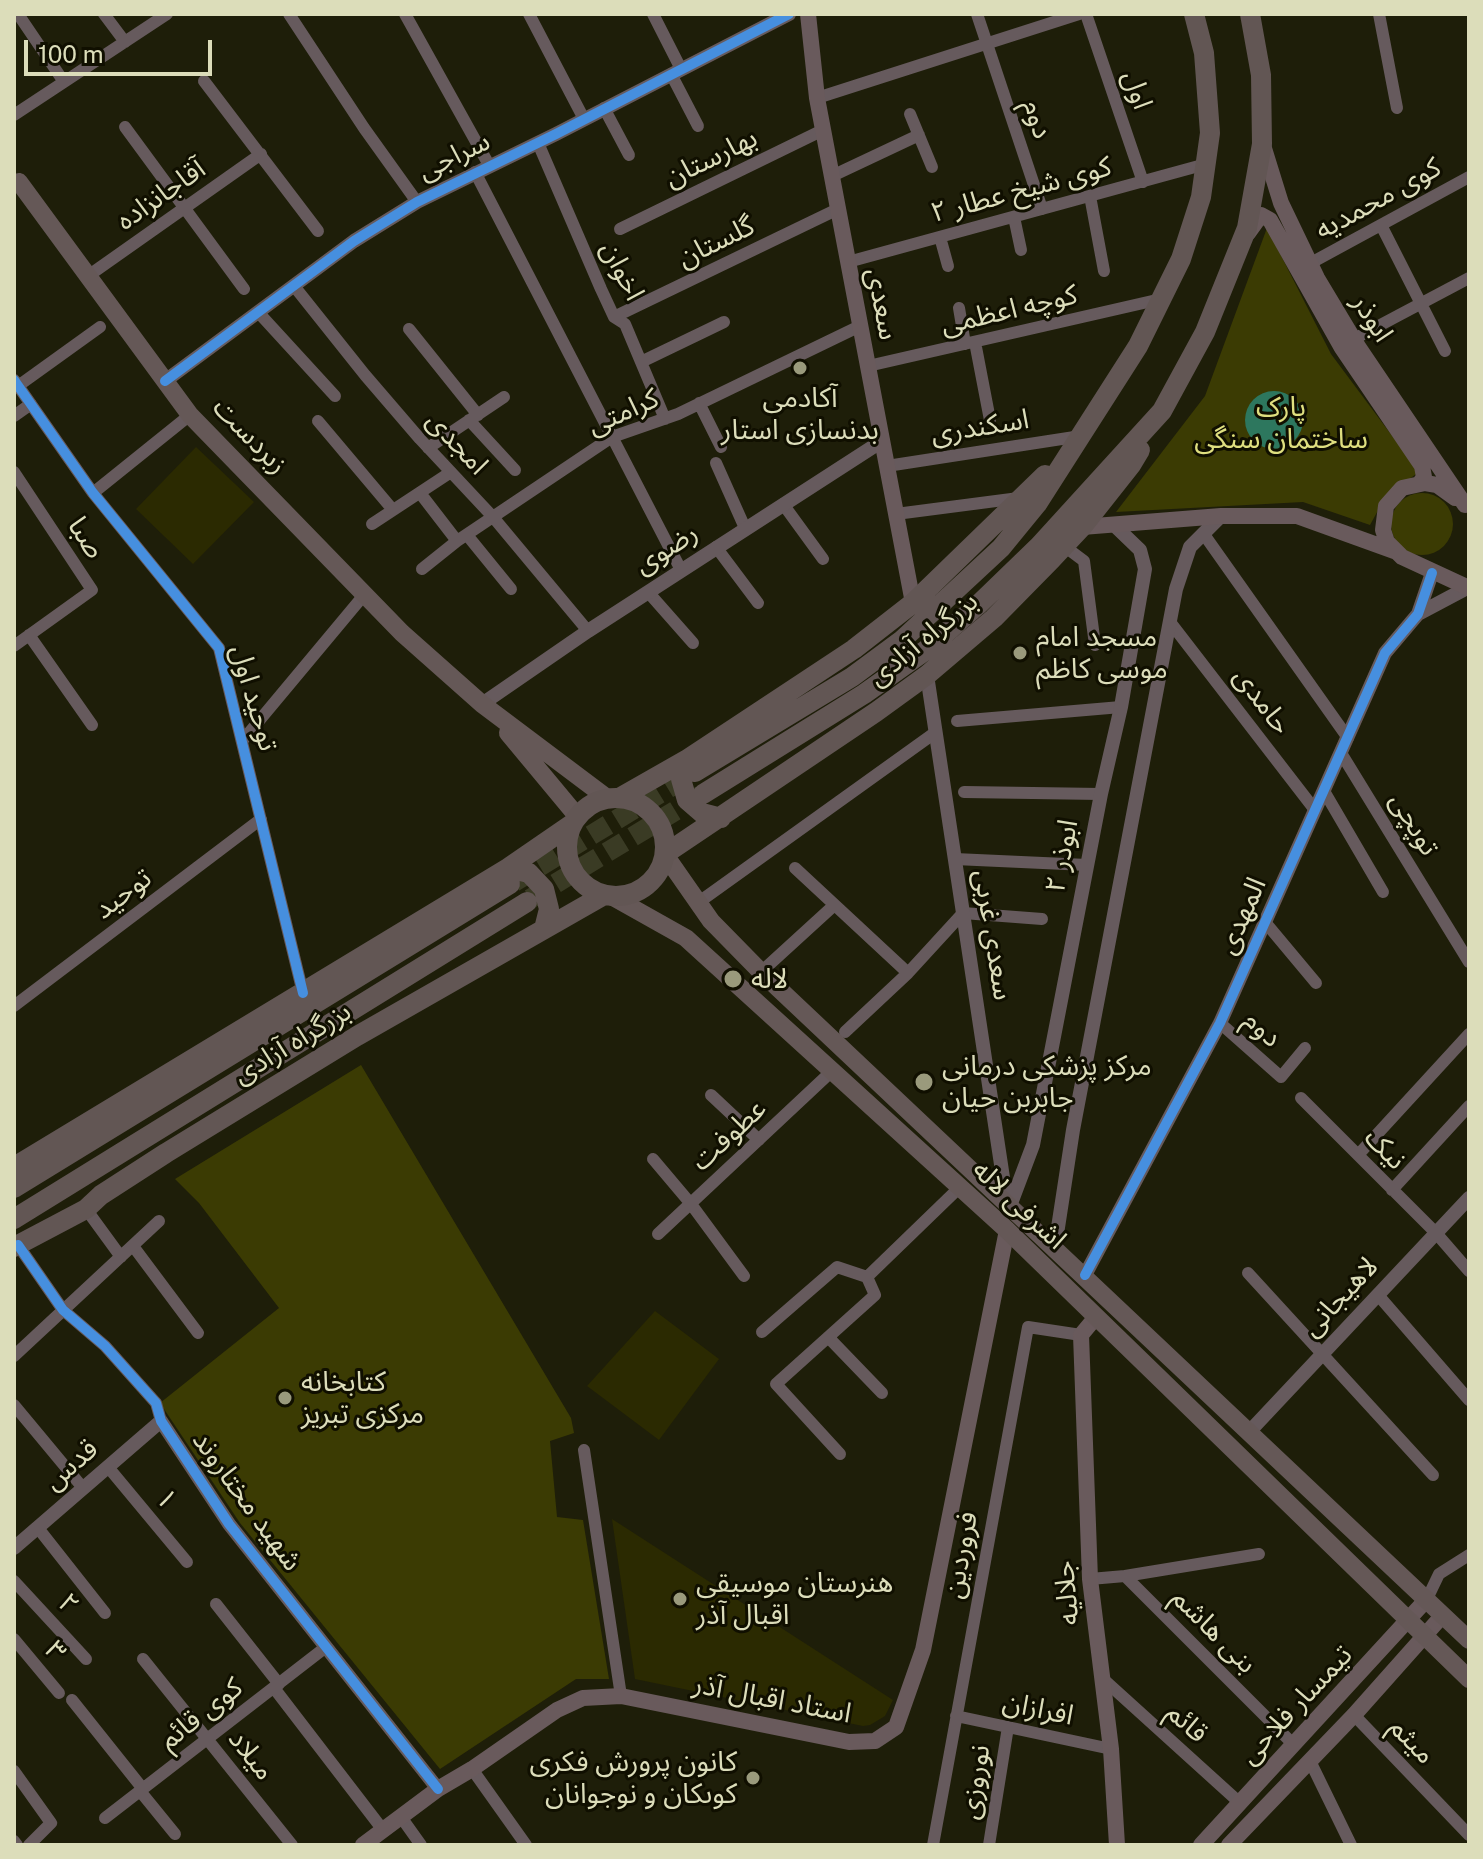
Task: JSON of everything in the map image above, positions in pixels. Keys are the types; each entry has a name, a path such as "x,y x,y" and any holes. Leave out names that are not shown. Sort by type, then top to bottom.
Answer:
{"highway":[{"name":"بزرگراه آزادی","path":"614,798 691,766 852,677 902,640 1001,548 1037,504 1138,346 1181,259 1201,197 1210,133 1205,66 1194,14"},
{"name":"بزرگراه آزادی","path":"665,854 927,675 994,618 1064,546 1131,465 1205,332 1242,241 1262,144 1261,75 1250,14"},
{"name":"بزرگراه آزادی","path":"703,794 864,694 926,650 1039,546 1162,411"},
{"name":"بزرگراه آزادی","path":"691,766 913,603 1079,440"},
{"path":"691,766 681,779 687,800 702,813 721,818"},
{"path":"614,798 636,802 650,810 665,838 665,854 661,869 652,882 639,891 609,896 581,882 567,854 567,839 575,820 594,802 614,798"},
{"name":"بزرگراه آزادی","path":"14,1188 509,876 575,820"},
{"path":"509,876 529,873 544,889 549,909 544,929"},
{"name":"بزرگراه آزادی","path":"14,1167 303,993 509,876"},
{"name":"بزرگراه آزادی","path":"16,1246 93,1202 166,1153 369,1029 544,929 609,896"},
{"name":"بزرگراه آزادی","path":"14,1219 527,902"},
{"path":"63,1139 104,1134 119,1105"},
{"path":"93,1202 115,1157 166,1153"}],"main road":[{"name":"سعدی","path":"808,14 817,98 913,603"},
{"name":"ابوذر","path":"1262,144 1303,267 1342,348 1422,466 1424,477 1420,483"},
{"name":"زبردست","path":"16,181 190,415 364,595 482,704 614,798"},
{"name":"ابوذر","path":"1242,241 1261,215 1270,220 1467,506"},
{"path":"1394,551 1383,530 1386,506 1402,488 1420,483 1437,485 1467,506"},
{"path":"1082,527 1221,516 1297,516 1394,551 1432,573 1468,588"},
{"name":"زبردست","path":"482,704 575,820"},
{"name":"اشرفی لاله","path":"665,854 711,921 761,972 1469,1640"},
{"name":"اشرفی لاله","path":"609,896 686,938 960,1187 1469,1679"},
{"name":"استاد اقبال آذر","path":"363,1845 438,1789 557,1710 583,1698 621,1696 849,1742 875,1741 896,1727 923,1650 1007,1230"},
{"path":"1081,1335 1096,1317"},
{"name":"جلالیه","path":"1081,1335 1090,1579 1111,1749 1117,1845"},
{"name":"تیمسار فلاحی","path":"1201,1845 1427,1599"},
{"name":"تیمسار فلاحی","path":"1229,1845 1246,1838 1310,1761 1443,1615"},
{"path":"1294,1745 1310,1761"}],"street":[{"path":"18,14 64,82"},
{"path":"104,14 125,42"},
{"path":"14,115 167,14"},
{"path":"289,14 417,202"},
{"path":"405,14 612,437 681,570"},
{"path":"529,14 584,119"},
{"path":"653,14 698,126"},
{"name":"سراجی","path":"165,381 354,241 417,202 676,72 769,18 789,14"},
{"name":"دوم","path":"977,14 1042,209"},
{"path":"817,98 1079,14"},
{"name":"اول","path":"1086,14 1143,182"},
{"path":"1379,14 1397,108"},
{"path":"204,81 318,231"},
{"path":"604,108 629,155"},
{"path":"910,114 932,167"},
{"path":"125,127 244,289"},
{"name":"بهارستان","path":"620,229 823,130"},
{"path":"832,176 919,135"},
{"name":"اخوان","path":"538,143 614,317 625,324 665,419"},
{"name":"آقاجانزاده","path":"88,276 261,154"},
{"name":"کوی شیخ عطار ۲","path":"848,262 1206,164"},
{"name":"کوی محمدیه","path":"1303,267 1469,177"},
{"path":"1090,196 1104,271"},
{"name":"گلستان","path":"614,317 838,209"},
{"path":"1014,217 1021,250"},
{"path":"1381,225 1445,351"},
{"path":"940,237 948,266"},
{"path":"1354,339 1469,278"},
{"name":"امجدی","path":"294,286 428,448 493,517 588,631"},
{"name":"کوچه اعظمی","path":"868,366 1161,299"},
{"path":"959,308 990,420"},
{"path":"258,312 335,396"},
{"path":"641,362 724,322"},
{"name":"کرامتی","path":"422,569 462,538 612,437 665,419 860,326"},
{"path":"16,383 100,327"},
{"path":"409,329 515,470"},
{"name":"توحید اول","path":"16,383 93,493 219,648 303,993"},
{"path":"428,448 504,397"},
{"path":"699,403 721,447"},
{"path":"14,416 31,404"},
{"path":"93,493 190,415"},
{"path":"318,421 393,510"},
{"name":"اسکندری","path":"887,466 1079,440"},
{"name":"رضوی","path":"482,704 588,631 882,441"},
{"path":"716,463 745,528"},
{"name":"صبا","path":"14,472 92,590 14,646"},
{"path":"372,524 451,472"},
{"path":"420,493 511,589"},
{"path":"896,514 1022,498"},
{"path":"783,504 823,559"},
{"path":"1055,1247 1073,1130 1176,589 1190,547 1221,516"},
{"name":"ابوذر ۲","path":"1008,1205 1033,1145 1101,794 1121,707 1145,569 1140,550 1114,525"},
{"path":"1203,533 1348,738"},
{"path":"1064,546 1084,561 1095,645"},
{"path":"716,547 758,603"},
{"name":"المهدی","path":"1085,1275 1220,1023 1385,653 1418,614 1432,573"},
{"name":"المهدی","path":"1418,614 1468,588"},
{"path":"648,592 693,643"},
{"path":"243,740 364,595"},
{"name":"حامدی","path":"1170,622 1315,810"},
{"path":"29,635 92,725"},
{"name":"سعدی غربی","path":"927,675 1008,1205"},
{"path":"957,721 1121,707"},
{"path":"699,902 936,732"},
{"name":"توپچی","path":"1341,753 1469,962"},
{"path":"1324,791 1383,892"},
{"path":"964,792 1101,794"},
{"name":"توحید","path":"14,1006 261,819"},
{"path":"955,859 1087,865"},
{"path":"795,868 908,973"},
{"path":"761,972 830,909"},
{"path":"845,1032 908,973 963,913 1042,919"},
{"path":"1265,922 1316,983"},
{"name":"دوم","path":"1220,1023 1281,1077 1305,1048"},
{"path":"1358,1155 1469,1034"},
{"name":"عطوفت","path":"658,1234 832,1071"},
{"path":"711,1095 759,1140"},
{"name":"نیک","path":"1301,1098 1436,1233 1469,1271"},
{"path":"1392,1190 1469,1106"},
{"path":"653,1159 744,1276"},
{"path":"867,1277 960,1187"},
{"name":"لاهیجانی","path":"1250,1431 1469,1198"},
{"path":"93,1202 121,1257"},
{"path":"14,1356 159,1221"},
{"name":"شهید مختاروند","path":"16,1246 63,1310 105,1346 156,1403 161,1421 229,1524 438,1789"},
{"path":"133,1246 198,1333"},
{"path":"762,1332 837,1267 867,1277 875,1295 776,1384 840,1454"},
{"path":"1248,1273 1433,1475"},
{"path":"1378,1295 1469,1400"},
{"name":"فروردین","path":"933,1845 1028,1327 1081,1335"},
{"path":"828,1337 882,1393"},
{"path":"14,1405 83,1488"},
{"name":"قدس","path":"16,1542 38,1528 161,1421"},
{"path":"584,1450 621,1696"},
{"name":"۱","path":"108,1467 187,1562"},
{"path":"38,1528 105,1613"},
{"path":"1090,1579 1259,1554"},
{"path":"1427,1599 1439,1574 1469,1555"},
{"name":"بنی هاشم","path":"1125,1576 1294,1745"},
{"name":"۲","path":"14,1581 86,1659"},
{"path":"216,1604 383,1830"},
{"name":"۳","path":"14,1639 59,1693"},
{"name":"کوی قائم","path":"105,1818 326,1647"},
{"name":"میلاد","path":"143,1659 292,1845"},
{"name":"قائم","path":"1102,1678 1240,1803"},
{"path":"72,1700 175,1834"},
{"name":"میثم","path":"1354,1715 1469,1835"},
{"name":"افرازان","path":"956,1716 1111,1749"},
{"name":"نوروزی","path":"989,1845 1008,1727"},
{"path":"1310,1761 1351,1845"},
{"path":"472,1769 526,1845"},
{"path":"14,1771 51,1823 29,1845"},
{"path":"401,1817 421,1845"}],"shaded area":[{"path":"1274,391 1285,393 1294,400 1301,409 1301,431 1294,440 1285,447 1274,449 1263,447 1254,440 1247,431 1245,420 1247,409 1254,400 1263,393"},
{"path":"196,447 254,502 193,564 136,509"},
{"path":"655,1311 719,1359 659,1440 587,1386"},
{"name":"هنرستان موسیقی اقبال آذر","path":"612,1519 893,1700 885,1716 863,1726 635,1679"}],"green space":[{"name":"پارک ساختمان سنگی","path":"1267,228 1331,354 1419,472 1386,496 1370,525 1303,502 1116,512 1205,396"},
{"path":"1422,493 1444,502 1453,524 1444,546 1422,555 1400,546 1391,524 1400,502"},
{"path":"361,1065 571,1418 574,1433 550,1441 557,1517 583,1520 609,1679 576,1679 440,1769 240,1523 160,1403 279,1308 199,1203 175,1179"}],"tunnel":[{"path":"514,882 695,772"},
{"path":"530,899 703,794"}],"cycle path":[{"path":"165,381 354,241 417,202 789,14"},
{"path":"14,380 93,493 219,648 303,993"},
{"path":"1085,1275 1220,1023 1385,653 1418,614 1432,573"},
{"path":"18,1245 63,1310 105,1346 156,1403 161,1421 229,1524 438,1789"}],"place":[{"name":"آکادمی بدنسازی استار","path":"800,368"},
{"name":"مسجد امام موسی کاظم","path":"1020,653"},
{"name":"لاله","path":"733,979"},
{"name":"مرکز پزشکی درمانی جابربن حیان","path":"924,1082"},
{"name":"کتابخانه مرکزى تبریز","path":"285,1398"},
{"name":"هنرستان موسیقی اقبال آذر","path":"680,1599"},
{"name":"کانون پرورش فکرى کوىکان و نوجوانان","path":"753,1778"}]}
